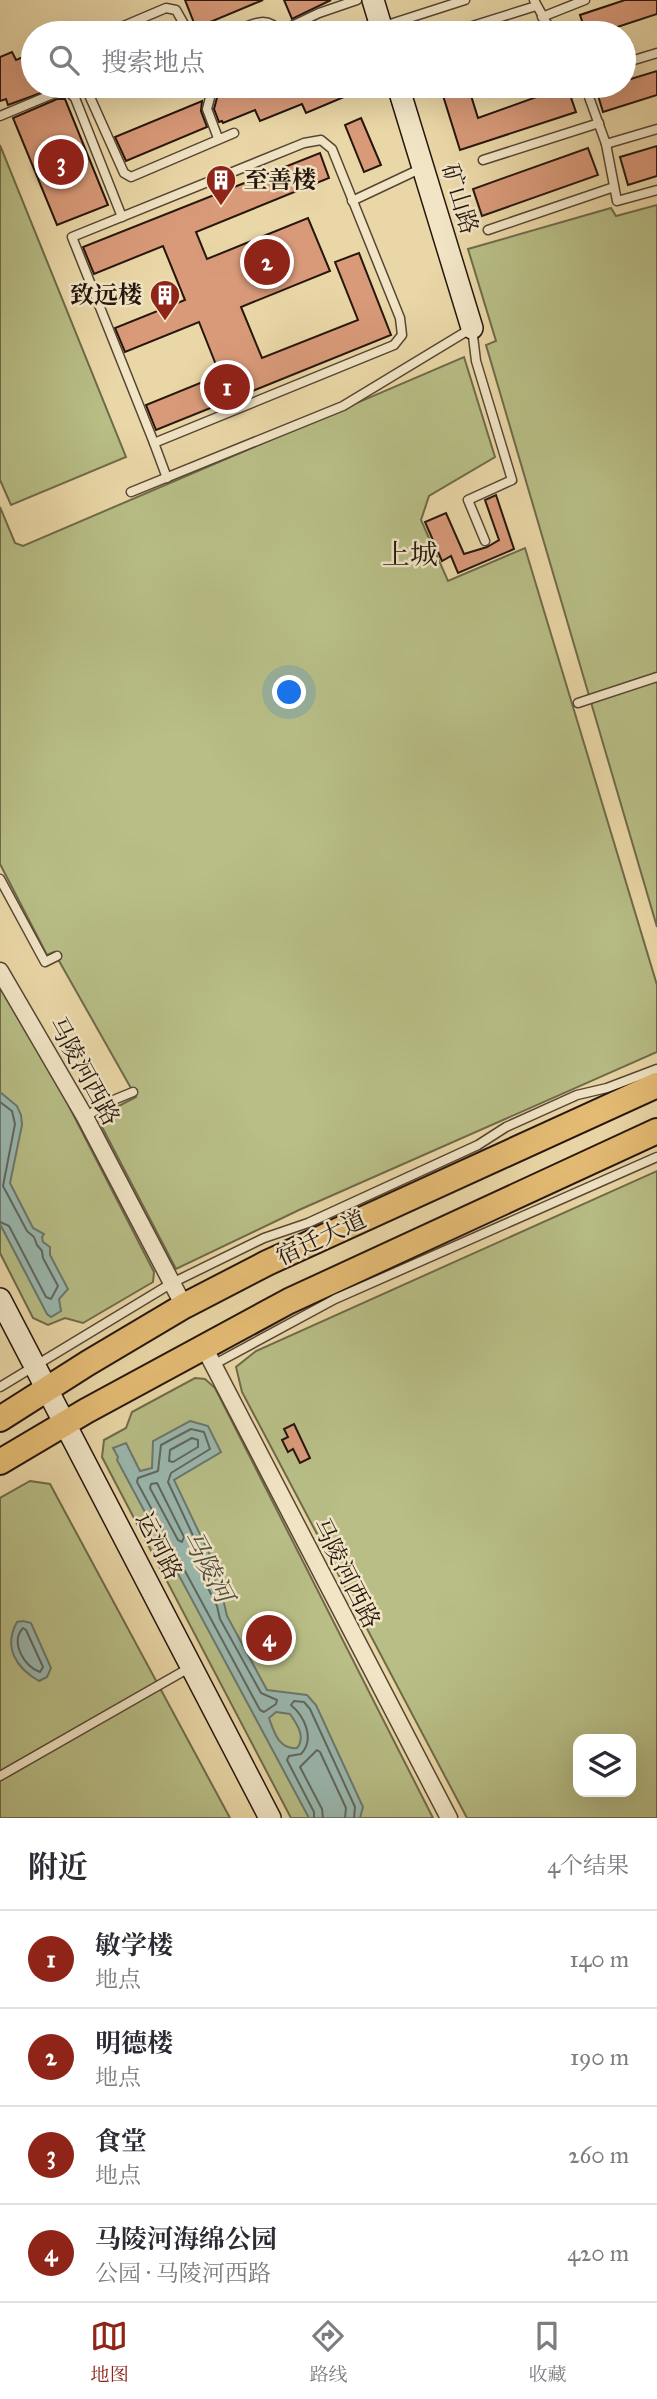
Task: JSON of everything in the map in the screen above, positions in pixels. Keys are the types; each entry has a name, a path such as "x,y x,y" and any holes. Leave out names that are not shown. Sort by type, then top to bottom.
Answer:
{"main road":[{"name":"宿迁大道","path":"0,1419 184,1306 267,1263 657,1085"},
{"name":"宿迁大道","path":"0,1462 65,1423 209,1356 289,1301 657,1130"}],"street":[{"path":"373,0 379,21"},
{"name":"矿山路","path":"402,98 472,328"},
{"name":"马陵河西路","path":"0,971 85,1117 184,1306"},
{"name":"运河路","path":"0,1298 270,1818"},
{"name":"马陵河西路","path":"209,1356 449,1818"}],"lane":[{"path":"304,21 357,0"},
{"path":"407,21 465,0"},
{"path":"542,17 585,0"},
{"path":"484,21 535,3 544,21"},
{"path":"135,21 166,8 176,10 182,21"},
{"path":"636,59 657,53"},
{"path":"0,116 43,98"},
{"path":"75,98 122,217"},
{"path":"90,98 126,176 134,176 234,133"},
{"path":"210,98 207,109 218,138"},
{"path":"590,98 606,145 617,201 657,190"},
{"path":"483,160 599,123"},
{"path":"606,145 657,129"},
{"path":"154,443 394,345 399,340 403,327 400,318 332,149 321,140 304,143 72,237 167,478"},
{"path":"352,201 423,168"},
{"path":"488,230 614,187"},
{"path":"131,492 343,405 472,328 476,361 512,480 468,500 485,541"},
{"path":"578,703 657,677"},
{"path":"0,879 45,962 57,956"},
{"path":"0,1387 172,1283 264,1238 308,1223 466,1151 506,1127 577,1096 657,1069"},
{"path":"85,1117 111,1101 133,1092"},
{"path":"209,1356 657,1157"},
{"path":"0,1776 191,1666"}],"green space":[{"path":"0,145 126,457 11,505 0,480"},
{"path":"657,205 657,927 486,345 496,341 468,249 611,208 616,216"},
{"path":"464,357 495,457 429,496 421,520 448,581 525,548 657,985 657,1052 299,1210 176,1269 101,1125 105,1113 136,1097 54,952 47,955 0,864 0,507 15,543 23,546"},
{"path":"0,985 57,1083 154,1272 153,1282 83,1323 65,1318 48,1325 33,1318 0,1253"},
{"path":"657,1171 657,1818 467,1818 242,1392 236,1367 256,1351"},
{"path":"195,1378 205,1379 215,1388 433,1818 291,1818 102,1457 104,1440 126,1428 132,1412"},
{"path":"30,1481 50,1484 230,1818 0,1818 0,1498"}],"water":[{"path":"0,1092 17,1106 21,1115 22,1125 10,1183 33,1228 44,1234 43,1242 50,1247 50,1255 68,1289 59,1299 61,1311 51,1317 0,1224"},
{"name":"马陵河","path":"190,1421 208,1426 221,1452 174,1480 219,1574 213,1583 224,1603 227,1616 267,1690 307,1695 316,1705 363,1807 360,1818 309,1818 113,1448 126,1443 140,1471 152,1468 153,1441","holes":["276,1712 290,1714 301,1735 297,1748 282,1743 269,1718"]},
{"path":"17,1622 31,1623 51,1668 47,1677 39,1681 24,1670 14,1656 11,1640 13,1631"}],"building":[{"path":"185,0 263,0 213,21 193,21"},
{"path":"284,0 331,0 292,19"},
{"path":"625,0 657,0 657,14 636,21 582,21 580,15"},
{"path":"12,52 16,60 21,58 21,98 27,98 8,105 6,99 0,101 0,57"},
{"path":"657,71 657,95 603,112 599,98 636,98 636,77"},
{"path":"217,98 342,98 306,113 302,104 260,121 255,110 223,123 219,122 214,109"},
{"path":"444,98 472,98 478,118 534,98 571,98 576,112 460,150"},
{"path":"57,99 65,99 108,205 57,225 13,118"},
{"path":"202,101 201,111 207,127 126,161 115,137"},
{"path":"361,118 381,165 364,172 345,125"},
{"path":"657,146 657,176 628,185 620,157"},
{"path":"588,148 598,175 482,216 473,189"},
{"path":"320,153 329,178 196,232 207,259 308,218 330,271 241,307 262,358 358,320 335,262 359,253 391,335 156,430 146,405 220,375 199,322 125,352 115,328 185,300 163,246 94,274 83,247"},
{"path":"496,495 514,549 458,573 451,556 442,561 425,522 446,513 464,554 487,547 499,540 485,500"},
{"path":"294,1424 310,1458 300,1463 293,1449 288,1452 282,1440 288,1437 284,1429"}],"place":[{"name":"食堂","path":"61,162"},
{"name":"至善楼","path":"221,207"},
{"name":"明德楼","path":"267,262"},
{"name":"致远楼","path":"165,322"},
{"name":"敏学楼","path":"227,387"},
{"name":"马陵河海绵公园","path":"269,1638"}],"district":[{"name":"上城","path":"410,554"}]}
